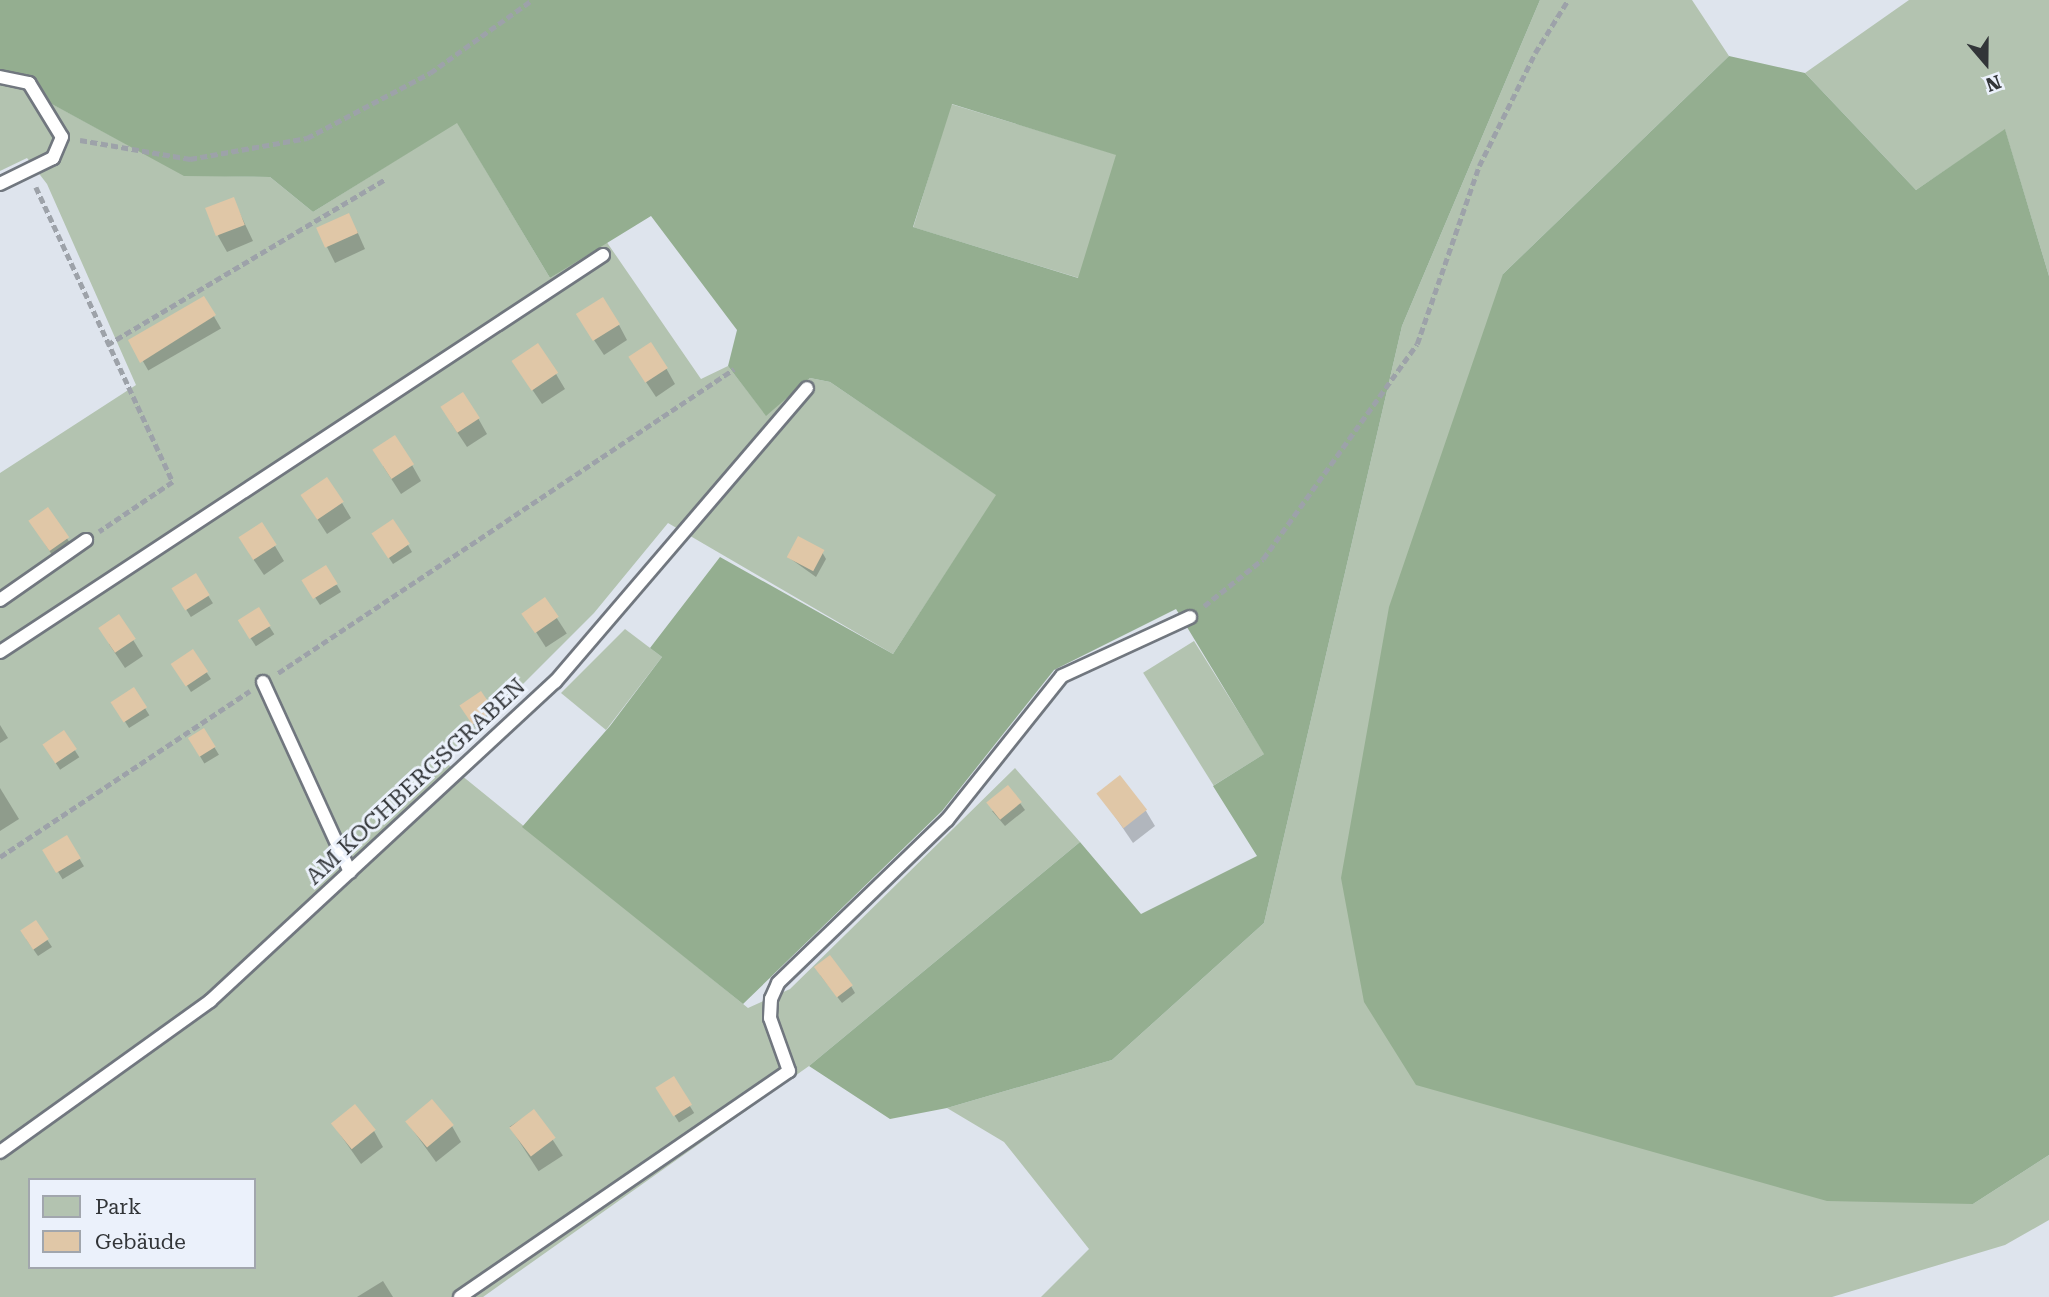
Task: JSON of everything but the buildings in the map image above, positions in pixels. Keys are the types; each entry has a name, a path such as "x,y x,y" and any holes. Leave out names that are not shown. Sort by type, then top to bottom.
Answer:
{"lane":[{"path":"0,77 29,83 62,137 53,158 0,184"},
{"path":"0,652 603,256"},
{"name":"AM KOCHBERGSGRABEN","path":"0,1152 210,1001 555,682 807,388"},
{"path":"0,600 86,540"},
{"path":"460,1297 789,1071 770,1018 771,999 778,983 947,820 1062,676 1190,617"},
{"path":"263,682 351,872"}],"path":[{"path":"62,137 190,159 307,138 430,73 532,0"},
{"path":"1190,617 1263,558 1417,344 1479,166 1535,53 1568,0"},
{"path":"29,170 107,345 173,482 86,540"},
{"path":"107,345 386,179"},
{"path":"0,857 734,369"}],"green space":[{"path":"0,0 1540,0 1402,326 1264,923 1112,1060 947,1108 890,1119 809,1066 1080,842 1141,914 1257,856 1213,786 1264,754 1176,609 1054,670 942,811 743,1004 522,827 610,726 662,657 650,648 720,557 893,654 996,495 830,382 810,378 766,416 728,366 737,330 651,216 550,278 457,123 313,212 270,177 184,176 15,84 0,83","holes":["952,104 1116,155 1078,278 913,227"]},
{"path":"1540,0 1692,0 1729,56 1503,274 1973,1204 2049,1155 2049,1220 2005,1245 1832,1297 1041,1297 1089,1249 1004,1142 947,1108 1112,1060 1264,923 1402,326"},
{"path":"1909,0 2049,0 2049,276 2005,130 1916,190 1805,73"},
{"path":"1729,56 1805,73 1916,190 2005,129 2049,276 2049,1155 1973,1204 1827,1201 1416,1085 1364,1002 1341,878 1389,607 1503,274"},
{"path":"0,83 15,84 184,175 270,177 313,212 457,122 550,278 606,241 701,379 728,366 766,415 810,378 830,382 997,495 893,654 668,523 594,613 445,762 748,1008 790,989 1015,768 1080,842 809,1066 483,1297 0,1297 0,473 136,385 47,184 27,158 0,171"},
{"path":"951,104 1117,155 1080,278 913,227"},
{"path":"625,629 662,657 606,730 561,693"},
{"path":"1194,641 1264,754 1214,786 1143,673"}]}
